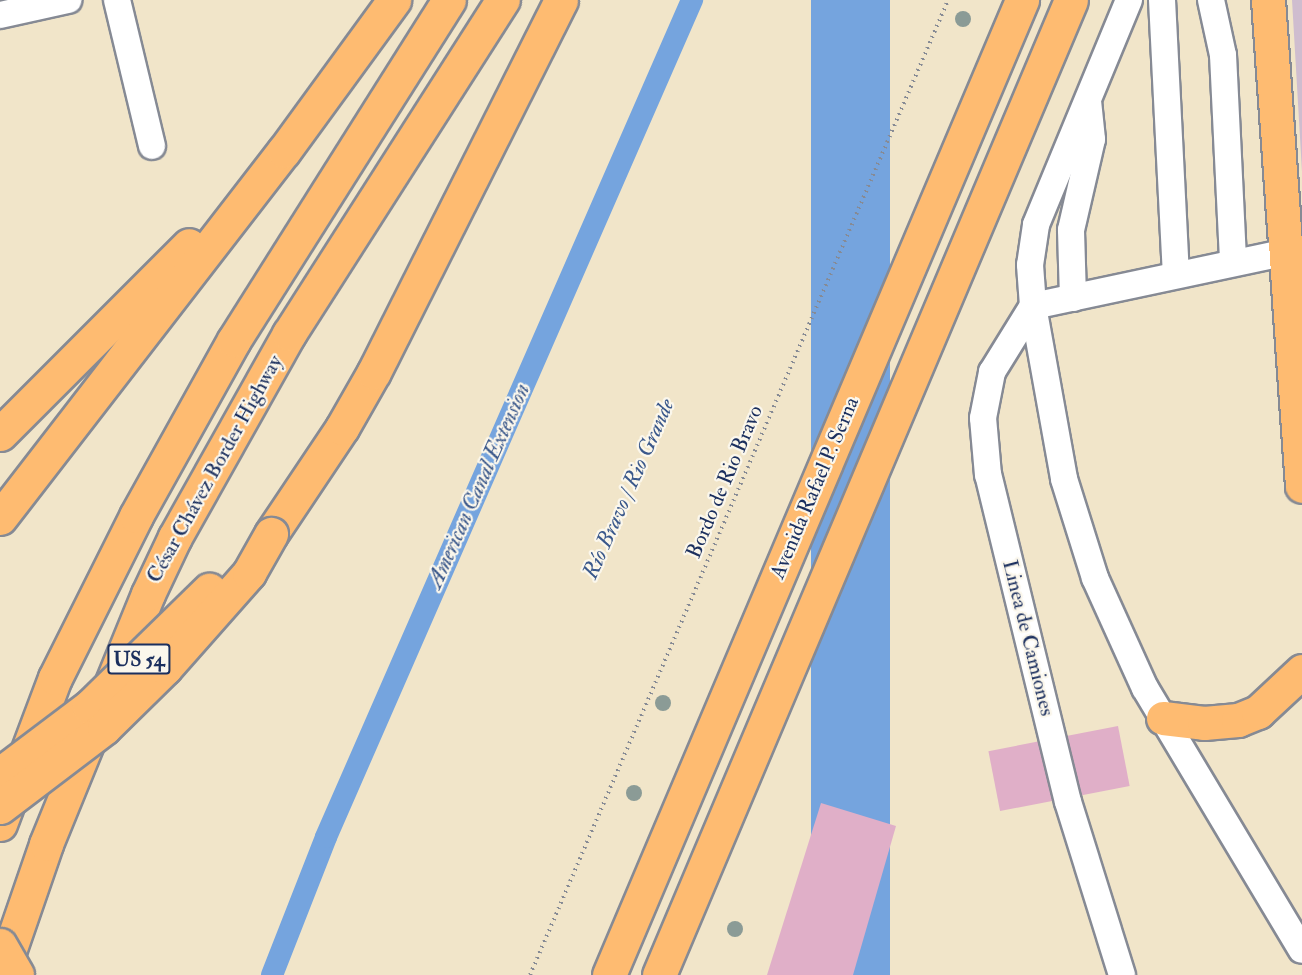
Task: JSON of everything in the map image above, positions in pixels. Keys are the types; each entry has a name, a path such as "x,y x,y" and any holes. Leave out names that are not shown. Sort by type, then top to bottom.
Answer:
{"main road":[{"path":"0,518 284,151 394,0"},
{"path":"0,824 55,678 136,516 234,340 449,0"},
{"name":"César Chávez Border Highway","path":"1,975 46,844 148,594 175,537 289,334 502,0"},
{"path":"0,807 104,728 165,668 249,573 271,534 342,428 503,121 561,0"},
{"name":"Avenida Rafael P. Serna","path":"609,975 1022,0"},
{"path":"659,975 1071,0"},
{"path":"1268,0 1294,250 1302,486"},
{"path":"0,434 284,151"},
{"name":"US 54","path":"0,774 89,707 271,534"},
{"path":"1162,718 1204,723 1238,720 1258,712 1302,671"},
{"path":"0,945 17,975"}],"street":[{"path":"0,15 68,0"},
{"path":"117,0 152,146"},
{"path":"1129,0 1036,225 1030,265 1033,306 1064,479 1095,578 1145,688 1302,950"},
{"path":"1162,0 1176,273"},
{"path":"1211,0 1223,55 1233,261"},
{"path":"1073,298 1071,230 1092,139 1088,101"},
{"path":"1033,306 1176,273 1294,250"},
{"name":"Linea de Camiones","path":"1033,306 992,372 983,418 988,475 1068,802 1122,975"}],"path":[{"name":"Bordo de Rio Bravo","path":"531,975 948,0"}],"shaded area":[{"path":"1292,0 1302,0 1302,172"}],"water":[{"path":"811,0 890,0 890,975 811,975"}],"building":[{"path":"1118,726 1130,786 1000,811 988,751"},
{"path":"821,803 896,826 853,975 767,975"}],"waterway":[{"name":"American Canal Extension","path":"272,975 326,837 692,0"}],"water label":[{"name":"Río Bravo / Rio Grande","path":"629,489"}]}
